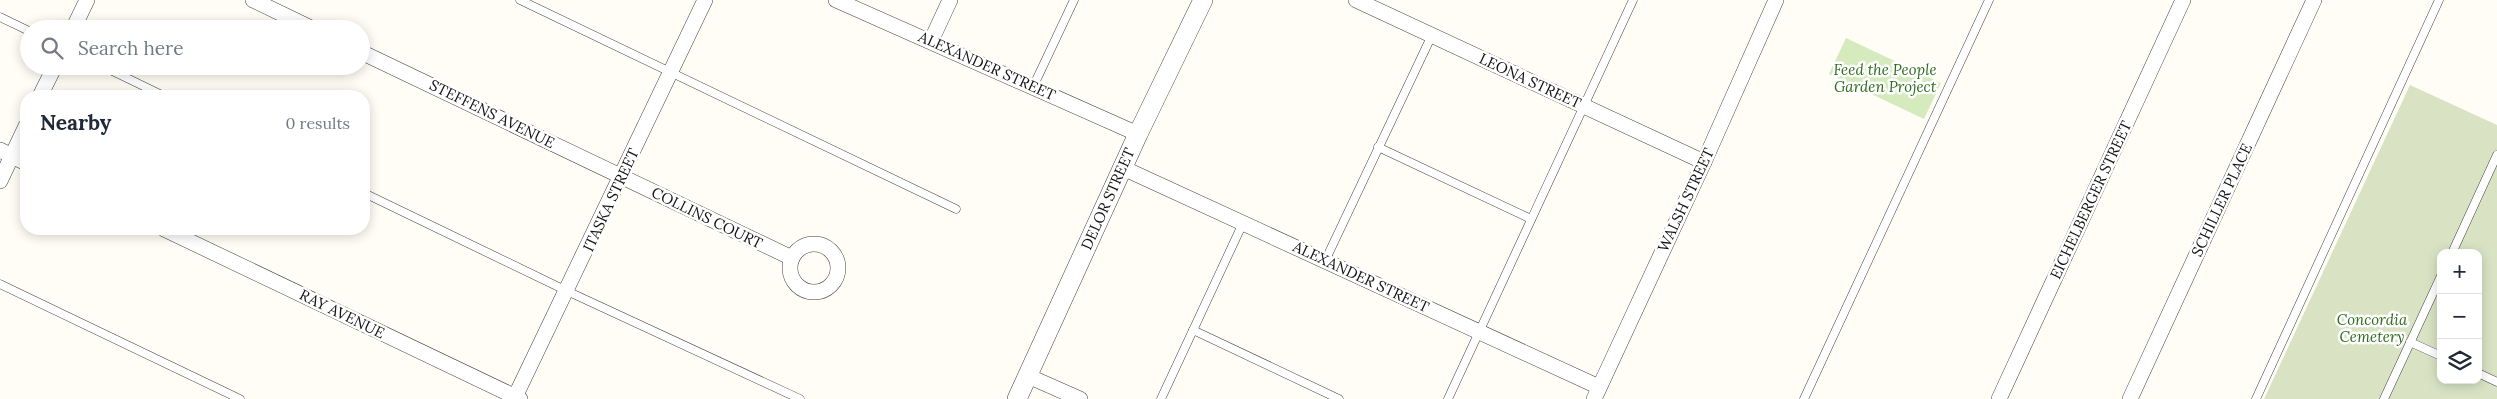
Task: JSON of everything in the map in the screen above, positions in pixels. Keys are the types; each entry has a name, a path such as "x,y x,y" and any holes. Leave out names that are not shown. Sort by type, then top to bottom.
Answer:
{"street":[{"path":"77,20 87,0"},
{"path":"253,0 294,20"},
{"name":"ITASKA STREET","path":"516,398 705,0"},
{"name":"ALEXANDER STREET","path":"836,0 931,40 1138,134"},
{"path":"931,40 950,0"},
{"name":"DELOR STREET","path":"1017,399 1138,134 1203,0"},
{"name":"LEONA STREET","path":"1356,0 1704,162"},
{"name":"WALSH STREET","path":"1597,393 1704,162 1776,0"},
{"name":"EICHELBERGER STREET","path":"1999,399 2183,0"},
{"name":"SCHILLER PLACE","path":"2130,399 2314,0"},
{"name":"STEFFENS AVENUE","path":"370,56 622,177"},
{"path":"43,90 50,75"},
{"path":"0,181 6,153 20,134"},
{"path":"6,153 20,160"},
{"name":"ALEXANDER STREET","path":"1123,168 1479,332 1597,393"},
{"name":"COLLINS COURT","path":"622,177 792,258"},
{"name":"RAY AVENUE","path":"176,235 516,398"},
{"path":"1028,376 1080,399"}],"lane":[{"path":"520,0 956,209"},
{"path":"1033,87 1074,0"},
{"path":"1448,399 1634,0"},
{"path":"1804,399 1989,0"},
{"path":"2256,399 2439,0"},
{"path":"0,17 20,27"},
{"path":"1325,260 1432,35"},
{"path":"121,75 152,90"},
{"path":"1378,147 1532,219"},
{"path":"2454,249 2497,155"},
{"path":"370,196 800,399"},
{"path":"1161,399 1243,223"},
{"path":"0,284 240,399"},
{"path":"2384,399 2437,285"},
{"path":"1193,330 1339,399"},
{"path":"2410,342 2437,354"},
{"path":"2482,375 2497,382"}],"green space":[{"name":"Feed the People Garden Project","path":"1846,38 1941,83 1924,119 1829,74"},
{"name":"Concordia Cemetery","path":"2410,85 2497,125 2497,399 2264,399"}]}
